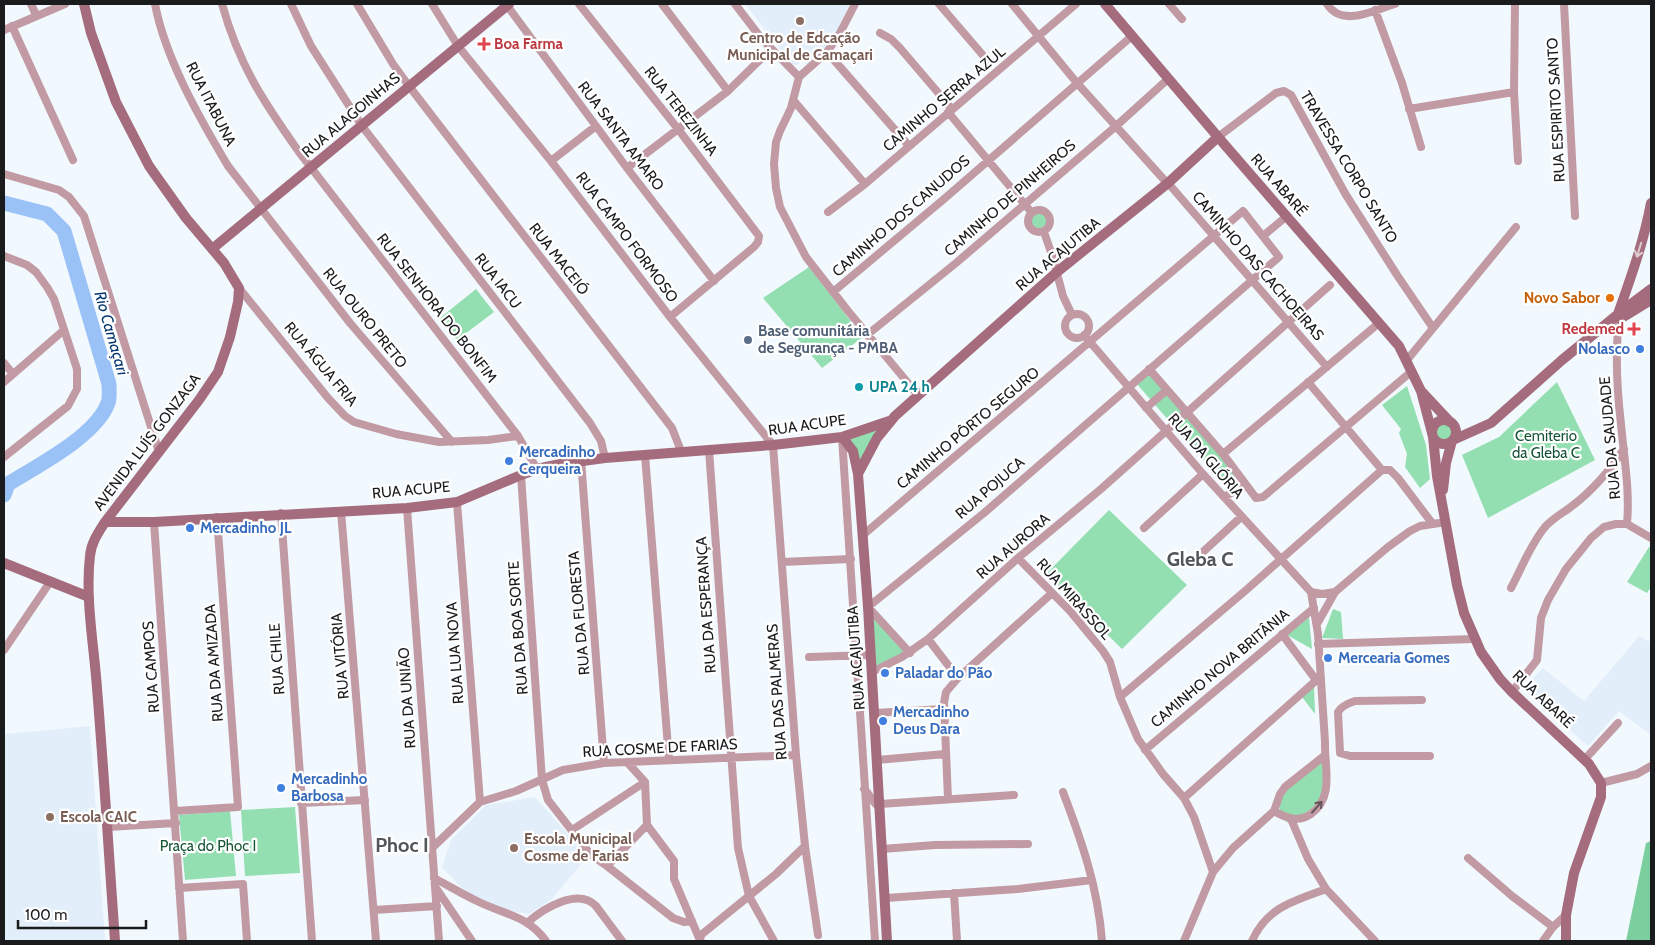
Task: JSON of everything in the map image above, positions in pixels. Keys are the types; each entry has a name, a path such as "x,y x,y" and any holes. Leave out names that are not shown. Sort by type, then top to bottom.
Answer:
{"street":[{"path":"32,4 36,15"},
{"path":"4,30 65,4"},
{"path":"84,4 91,33 122,115 149,166 186,218 224,263 239,288"},
{"name":"RUA ITABUNA","path":"155,4 170,52 201,119 228,166 260,209"},
{"name":"RUA SENHORA DO BONFIM","path":"222,4 238,54 257,91 311,167 518,436 537,469"},
{"name":"RUA IACU","path":"291,4 310,46 362,126 590,423 601,441 605,458"},
{"name":"RUA MACEIÓ","path":"358,4 393,64 409,86 672,428 681,452"},
{"name":"RUA CAMPO FORMOSO","path":"432,4 458,46 551,161 670,317 773,445"},
{"name":"RUA ALAGOINHAS","path":"212,249 507,4"},
{"name":"RUA SANTA AMARO","path":"507,4 626,168 714,281"},
{"name":"RUA TEREZINHA","path":"579,4 678,129 759,236 756,245 714,281"},
{"path":"662,4 728,91"},
{"path":"735,4 771,49 799,77"},
{"path":"854,4 840,33 827,52 799,77 794,100 776,142 774,164 778,199 799,246 867,335 918,395"},
{"path":"938,4 987,60"},
{"name":"CAMINHO DAS CACHOEIRAS","path":"1012,4 1115,127 1214,236 1327,367"},
{"name":"CAMINHO SERRA AZUL","path":"828,212 865,184 1076,4"},
{"name":"RUA ABARÉ","path":"1105,4 1218,138 1399,346 1421,391 1432,435 1437,476 1457,585 1464,613 1474,639 1493,670 1512,692 1585,759 1601,783"},
{"path":"1168,4 1182,19"},
{"path":"1327,4 1332,11 1341,16 1354,16 1395,4"},
{"path":"1515,4 1514,92 1518,160"},
{"name":"RUA ESPIRITO SANTO","path":"1564,4 1575,216"},
{"path":"1375,10 1402,83 1422,146"},
{"path":"12,26 73,160"},
{"path":"880,33 891,39 900,48 1032,213"},
{"name":"CAMINHO DOS CANUDOS","path":"833,292 944,199 1132,36"},
{"path":"626,168 728,91 771,49"},
{"path":"827,52 909,146"},
{"name":"CAMINHO DE PINHEIROS","path":"867,335 905,306 1115,127 1168,79"},
{"name":"TRAVESSA CORPO SANTO","path":"1218,138 1276,93 1284,91 1291,95 1346,195 1433,328"},
{"path":"1409,109 1514,92"},
{"path":"794,100 865,184"},
{"path":"551,161 596,126"},
{"name":"RUA ACAJUTIBA","path":"888,941 875,713 858,474 890,421 1057,272 1167,183 1218,138"},
{"path":"4,174 58,190 69,197 84,216 159,452"},
{"path":"1618,317 1639,250 1651,203"},
{"name":"RUA OURO PRETO","path":"260,209 350,323 452,442"},
{"path":"1039,210 1048,213 1051,221 1044,232 1035,232 1029,226 1029,217 1032,213 1039,210"},
{"name":"CAMINHO PÔRTO SEGURO","path":"863,535 1243,211 1263,236"},
{"path":"1263,236 1287,216"},
{"path":"1407,360 1516,227"},
{"path":"1044,232 1063,296 1072,315"},
{"name":"RUA POJUCA","path":"868,607 957,535 1279,257 1263,236"},
{"path":"4,256 27,265 36,272 54,300 77,369 77,389 65,410 4,457"},
{"path":"670,317 714,281"},
{"name":"RUA AURORA","path":"872,672 910,653 928,639 1018,558 1101,489 1330,285"},
{"name":"RUA ÁGUA FRIA","path":"239,288 281,338 303,368 345,416 354,422 370,428 423,440 452,442 518,436"},
{"name":"AVENIDA LUÍS GONZAGA","path":"115,941 94,640 89,597 90,554 96,537 105,522 199,400 218,372 230,337 238,302 239,288"},
{"path":"1486,426 1472,427 1442,421 1436,423 1432,435 1441,444 1486,426 1562,360 1651,289"},
{"path":"1618,317 1651,300"},
{"path":"1072,315 1080,315 1087,320 1088,328 1084,335 1076,338 1066,332 1066,320 1072,315"},
{"name":"RUA DA SAUDADE","path":"1618,317 1618,378 1628,484 1627,524"},
{"path":"1222,454 1379,322"},
{"path":"4,382 64,330"},
{"name":"RUA DA GLÓRIA","path":"1084,335 1203,474 1311,592"},
{"path":"4,363 13,374"},
{"path":"1149,369 1222,454 1256,498 1263,498 1412,371"},
{"path":"1308,382 1382,470"},
{"path":"1146,408 1167,390"},
{"name":"RUA ABARÉ","path":"1421,391 1451,423"},
{"name":"RUA ACUPE","path":"105,522 154,522 217,517 407,508 457,502 537,469 581,460 773,445 842,437 890,421"},
{"path":"1451,423 1456,430 1452,441"},
{"path":"842,437 853,452 858,474"},
{"path":"842,437 875,941"},
{"name":"RUA ABARÉ","path":"1442,498 1446,463 1452,441"},
{"name":"RUA DAS PALMERAS","path":"773,445 796,755 805,846 818,935"},
{"path":"1511,588 1530,549 1544,529 1550,522 1586,494 1624,449"},
{"name":"RUA DA ESPERANÇA","path":"709,450 738,848 748,896 774,941"},
{"path":"645,455 669,760"},
{"name":"RUA DA FLORESTA","path":"581,460 604,763"},
{"path":"1120,696 1281,560 1382,470 1390,470 1398,478 1432,523"},
{"path":"1144,528 1203,474"},
{"name":"RUA DA BOA SORTE","path":"521,475 542,780 548,800 591,855 673,918 684,922 692,920"},
{"path":"1224,497 1246,485"},
{"name":"RUA LUA NOVA","path":"457,502 480,802"},
{"name":"RUA DA UNIÃO","path":"407,508 439,941"},
{"name":"RUA VITÓRIA","path":"341,511 365,800"},
{"name":"RUA CHILE","path":"281,514 312,941"},
{"path":"1193,561 1241,516"},
{"name":"RUA DA AMIZADA","path":"175,811 238,807 217,517"},
{"name":"RUA CAMPOS","path":"154,522 183,941"},
{"path":"1317,624 1335,592 1410,530 1432,523 1446,522"},
{"path":"1512,692 1537,660 1544,610 1548,600 1566,570 1598,532 1609,526 1627,524 1651,538"},
{"name":"RUA MIRASSOL","path":"1018,558 1086,628 1103,651 1112,668 1120,696 1138,739 1162,774 1184,798 1194,817 1213,872"},
{"path":"782,562 851,559"},
{"path":"4,563 89,597"},
{"path":"4,650 50,582"},
{"path":"1274,811 1291,819 1298,819 1309,816 1322,802 1327,784 1327,766 1324,756 1324,730 1318,678 1317,624 1311,592 1322,594 1335,592"},
{"path":"948,799 944,754 946,692 958,678 1052,593"},
{"path":"868,607 910,653"},
{"name":"CAMINHO NOVA BRITÂNIA","path":"1145,750 1314,608"},
{"path":"1282,634 1318,678"},
{"path":"928,639 958,678"},
{"path":"1318,644 1474,639"},
{"path":"809,657 870,655"},
{"path":"1184,798 1318,678"},
{"path":"1422,700 1349,703 1339,710 1340,753 1343,755 1430,756"},
{"path":"875,713 944,709"},
{"path":"1585,759 1618,723"},
{"path":"1324,730 1339,729"},
{"path":"877,760 944,754"},
{"name":"RUA COSME DE FARIAS","path":"432,848 480,802 516,791 556,772 574,767 604,763 796,755"},
{"path":"1184,941 1213,872 1233,848 1274,811 1282,791 1324,756"},
{"path":"627,762 645,782 647,825 674,861 674,879 699,940 748,896 776,874 805,846"},
{"path":"1566,941 1566,915 1578,860 1601,797 1601,783 1637,774 1651,766"},
{"path":"572,830 645,782"},
{"path":"864,789 871,795 875,805 880,806 1014,795"},
{"path":"1063,792 1084,847 1092,880 1102,941"},
{"path":"301,803 365,800 376,941"},
{"path":"1291,819 1308,859 1326,889 1375,941"},
{"path":"108,827 176,823"},
{"path":"607,866 647,825"},
{"path":"882,849 935,845 1028,844"},
{"path":"1468,858 1512,896 1553,927"},
{"path":"886,898 1044,887 1092,880"},
{"path":"435,882 480,903 528,922 546,941"},
{"path":"435,882 472,941"},
{"path":"179,888 243,884 247,941"},
{"path":"1252,941 1264,921 1276,910 1326,889"},
{"path":"954,893 957,941"},
{"path":"528,922 540,912 564,901 583,899 596,906 622,941"},
{"path":"374,910 436,906"},
{"path":"1543,941 1553,927 1566,915"}],"shaded area":[{"name":"Centro de Edcação Municipal de Camaçari","path":"745,4 847,4 849,6 825,51 807,65 803,61 797,65 792,64"},
{"path":"1639,636 1651,642 1651,735 1619,711 1588,746 1523,689 1543,668 1584,701"},
{"name":"Escola CAIC","path":"90,726 105,941 4,941 4,734"},
{"name":"Escola Municipal Cosme de Farias","path":"535,797 588,856 551,900 529,914 509,911 466,893 442,867 451,840 486,805"}],"green space":[{"path":"1039,212 1045,214 1047,220 1045,226 1039,228 1033,226 1031,220 1033,214"},
{"path":"809,267 863,337 822,368 763,298"},
{"path":"476,289 494,312 457,340 440,318"},
{"path":"1148,373 1238,474 1225,485 1136,383"},
{"name":"Cemiterio da Gleba C","path":"1557,382 1595,460 1488,518 1462,455 1499,437"},
{"path":"1407,386 1426,445 1430,479 1420,488 1405,467 1407,454 1399,433 1401,429 1382,405"},
{"path":"1441,422 1449,422 1455,428 1455,436 1449,442 1441,442 1435,436 1435,428"},
{"path":"884,424 858,472 847,438"},
{"path":"1109,510 1187,585 1122,649 1046,574"},
{"path":"1649,547 1651,548 1651,587 1647,593 1627,582"},
{"path":"868,607 909,649 872,671"},
{"path":"1333,609 1341,612 1343,639 1322,638"},
{"path":"1309,617 1312,649 1287,635"},
{"path":"1314,687 1315,714 1302,697"},
{"path":"1326,754 1321,801 1312,809 1288,823 1280,810 1280,795"},
{"path":"295,807 300,873 245,876 241,810"},
{"name":"Praça do Phoc I","path":"230,811 236,876 185,880 179,815"},
{"path":"1651,841 1651,941 1626,941 1646,843"}],"waterway":[{"name":"Rio Camaçari","path":"4,203 47,214 64,231 109,384 108,403 91,427 64,449 8,484 4,495"}],"place":[{"name":"Centro de Edcação Municipal de Camaçari","path":"800,21"},
{"name":"Boa Farma","path":"484,44"},
{"name":"Novo Sabor","path":"1610,298"},
{"name":"Redemed","path":"1634,329"},
{"name":"Base comunitária de Segurança - PMBA","path":"748,340"},
{"name":"Nolasco","path":"1640,349"},
{"name":"UPA 24 h","path":"859,387"},
{"name":"Mercadinho Cerqueira","path":"509,461"},
{"name":"Mercadinho JL","path":"190,528"},
{"name":"Mercearia Gomes","path":"1328,658"},
{"name":"Paladar do Pão","path":"885,673"},
{"name":"Mercadinho Deus Dara","path":"883,721"},
{"name":"Mercadinho Barbosa","path":"281,788"},
{"name":"Escola CAIC","path":"50,817"},
{"name":"Escola Municipal Cosme de Farias","path":"514,848"}],"district":[{"name":"Gleba C","path":"1200,559"},
{"name":"Phoc I","path":"402,845"}]}
